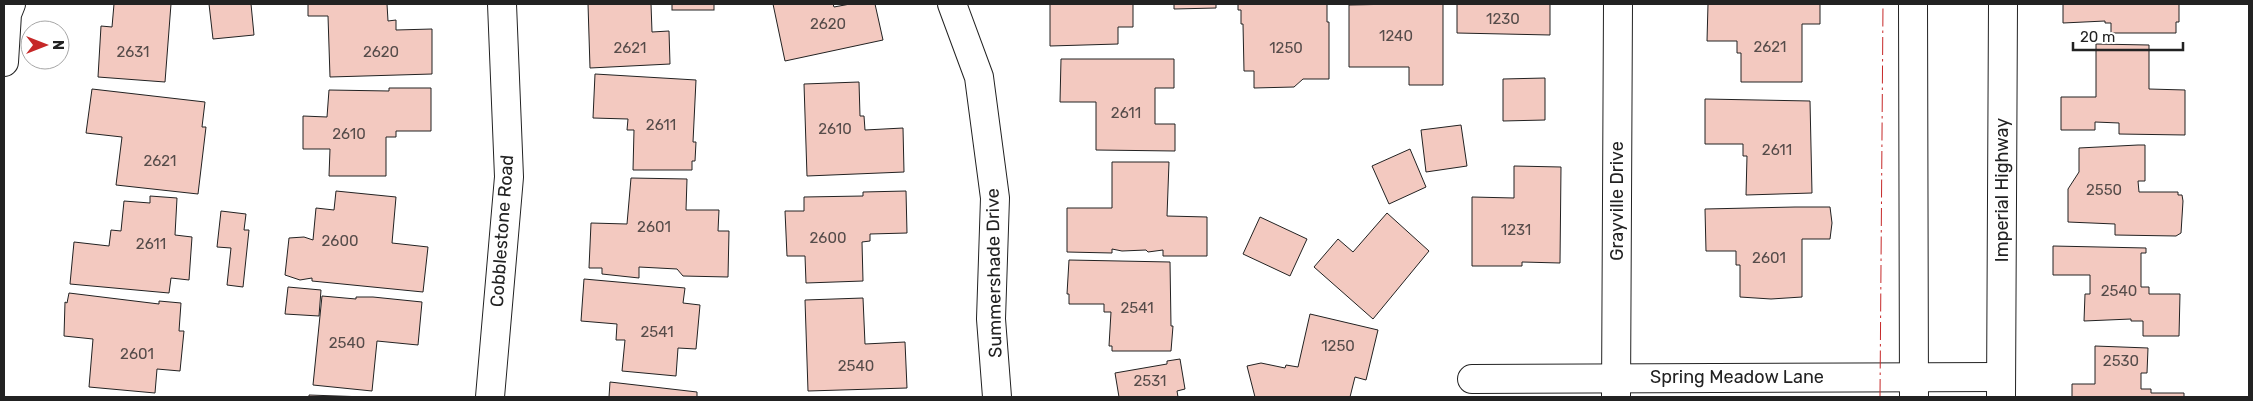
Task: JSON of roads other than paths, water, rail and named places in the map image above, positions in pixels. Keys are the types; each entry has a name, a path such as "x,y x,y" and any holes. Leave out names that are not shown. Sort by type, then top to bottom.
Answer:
{"street":[{"path":"4,62 8,14 11,4"},
{"name":"Cobblestone Road","path":"490,397 509,177 502,4"},
{"name":"Summershade Drive","path":"952,4 979,76 995,198 991,319 997,397"},
{"name":"Grayville Drive","path":"1616,388 1618,4"},
{"path":"1913,4 1914,387"},
{"name":"Imperial Highway","path":"2001,387 2003,4"},
{"name":"Spring Meadow Lane","path":"1472,379 1616,388 2001,387"}]}
